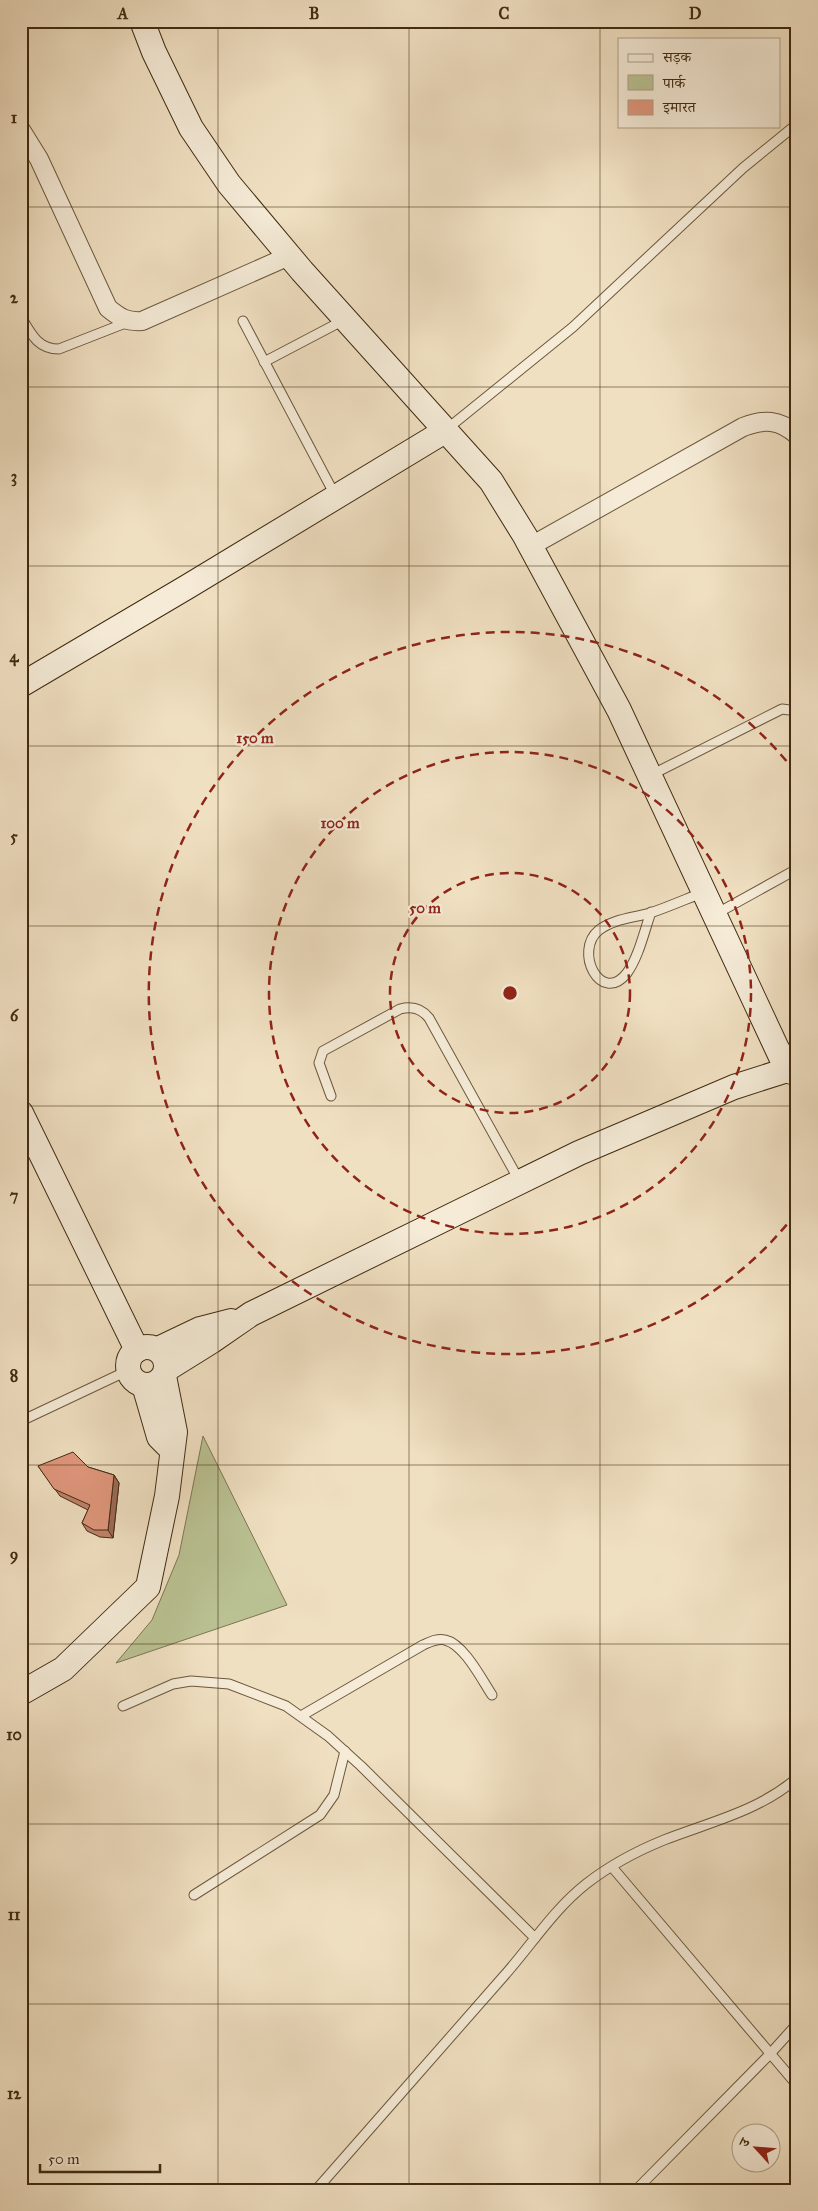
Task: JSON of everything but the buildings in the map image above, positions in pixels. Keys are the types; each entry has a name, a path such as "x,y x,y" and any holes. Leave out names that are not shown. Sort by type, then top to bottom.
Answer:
{"street":[{"path":"142,21 154,52 191,128 229,184 345,320 491,481 531,546 619,710 714,915 790,1061 579,1153 245,1318 212,1342 150,1366"},
{"path":"21,130 39,159 108,308 128,322 142,320 289,256"},
{"path":"531,546 743,426 770,420 781,424 797,435"},
{"path":"21,685 444,431"},
{"path":"21,1113 150,1366 159,1437 172,1450 167,1496 148,1587 63,1669 21,1693"}],"lane":[{"path":"444,431 573,327 743,168 797,124"},
{"path":"21,318 40,344 49,349 59,349 128,322"},
{"path":"264,362 345,320"},
{"path":"243,321 336,497"},
{"path":"649,776 782,709 797,711"},
{"path":"714,915 797,869"},
{"path":"651,912 636,956 626,974 616,982 611,983 598,979 592,969 588,951 590,943 597,932 613,922 651,912 704,892"},
{"path":"332,1096 319,1062 323,1051 400,1009 412,1007 421,1010 429,1018 521,1183"},
{"path":"21,1421 150,1366"},
{"path":"301,1716 436,1640 445,1640 463,1653 492,1695"},
{"path":"123,1706 173,1684 191,1681 211,1682 246,1689 286,1706 345,1751 535,1938"},
{"path":"194,1895 320,1814 334,1795 345,1751"},
{"path":"316,2190 505,1975 535,1938 574,1896 612,1866 666,1840 738,1813 766,1799 797,1778"},
{"path":"612,1866 797,2085"},
{"path":"636,2190 770,2054 797,2024"}],"green space":[{"path":"203,1436 287,1605 116,1663 152,1620 179,1555"}]}
